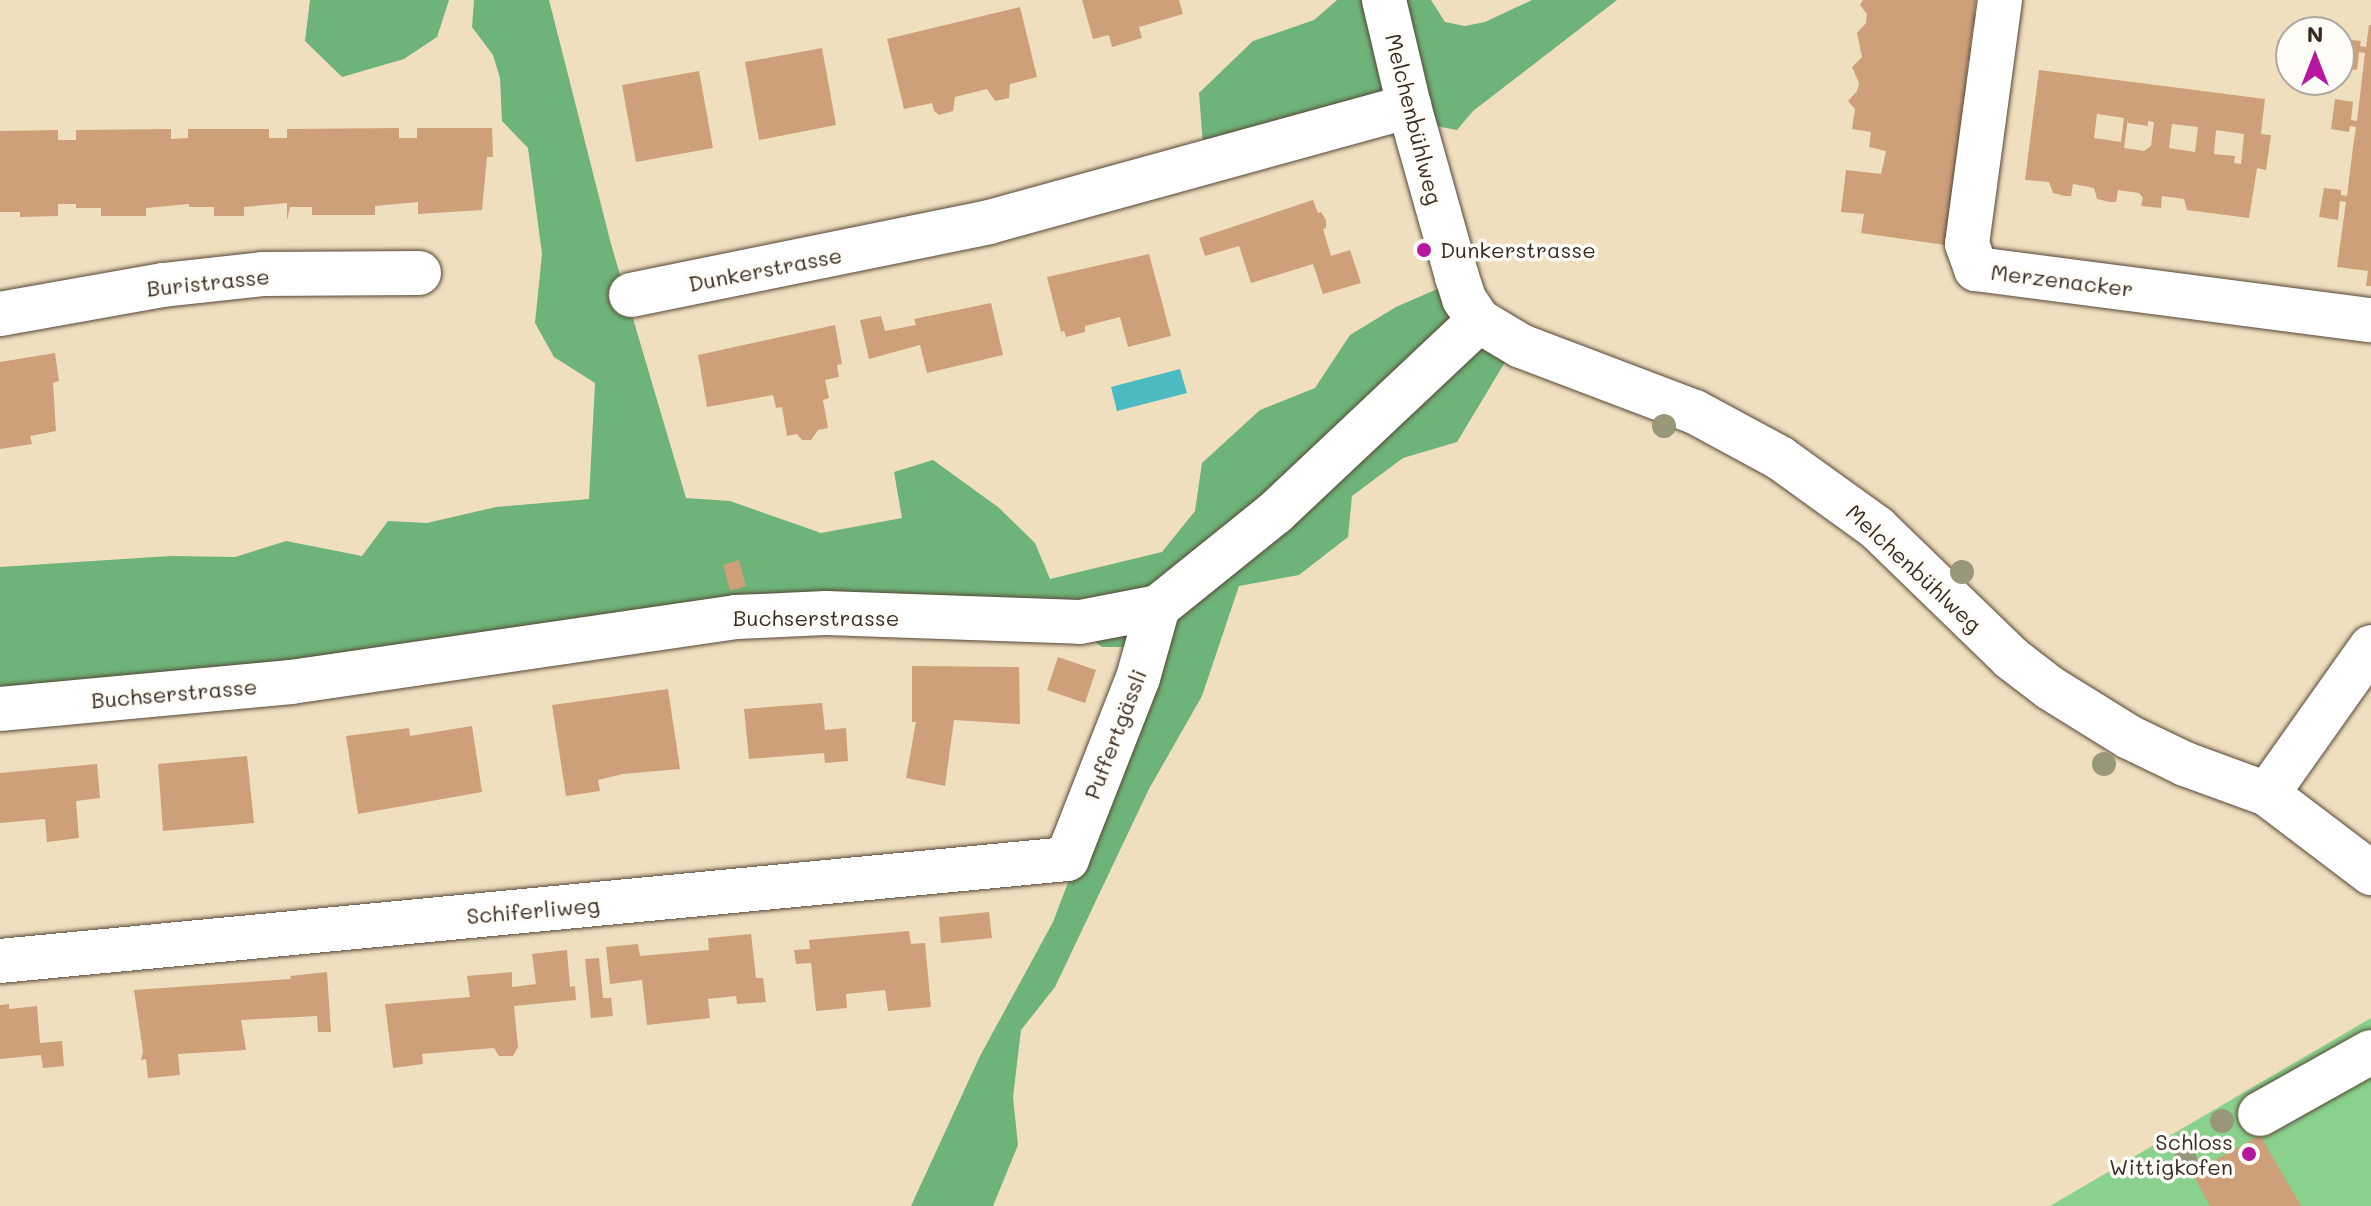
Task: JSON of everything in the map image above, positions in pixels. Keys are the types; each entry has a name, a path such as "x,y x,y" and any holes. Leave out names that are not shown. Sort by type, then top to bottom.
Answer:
{"street":[{"name":"Melchenbühlweg","path":"1384,0 1409,106 1464,299 1479,321 1521,346 1695,412 1780,458 1877,528 2011,658 2050,688 2129,737 2185,764 2267,794 2371,873"},
{"name":"Merzenacker","path":"2000,0 1967,244 1976,269 2371,320"},
{"name":"Dunkerstrasse","path":"631,295 989,222 1409,106"},
{"name":"Buristrasse","path":"0,314 163,285 262,274 419,273"},
{"name":"Buchserstrasse","path":"0,709 291,682 722,618 826,613 1080,622 1158,607 1275,513 1479,321"},
{"name":"Puffertgässli","path":"1067,859 1138,678 1158,607"},
{"path":"2267,794 2371,647"},
{"name":"Schiferliweg","path":"0,961 1067,859"},
{"path":"2260,1114 2371,1052"}],"green space":[{"path":"310,0 449,0 437,37 404,59 342,77 305,41"},
{"path":"474,0 549,0 611,244 686,498 730,501 821,533 902,518 894,472 933,460 998,507 1035,543 1050,579 1162,552 1195,511 1202,463 1260,410 1315,388 1350,335 1396,307 1451,283 1513,349 1457,442 1403,458 1352,496 1348,537 1299,575 1239,586 1202,696 1149,789 1055,987 1021,1030 1013,1097 1018,1145 993,1206 911,1206 980,1056 1053,922 1158,647 1102,647 1053,612 691,611 0,697 0,567 170,556 235,557 286,541 362,556 388,521 427,523 496,507 589,499 595,383 554,357 535,323 542,254 528,148 502,121 500,78 493,55 472,27"},
{"path":"1337,0 1431,0 1445,22 1465,26 1485,22 1532,0 1617,0 1473,111 1457,130 1420,123 1204,158 1199,93 1253,41 1314,20"},
{"path":"2371,1018 2371,1206 2050,1206"}],"water":[{"path":"1180,369 1187,393 1117,411 1111,387"}],"building":[{"path":"1082,0 1179,0 1183,14 1139,27 1142,38 1112,47 1109,35 1093,39"},
{"path":"1863,0 1976,0 1974,14 1979,15 1977,28 1973,27 1972,33 1970,47 1974,48 1973,62 1968,61 1966,82 1970,83 1968,97 1964,96 1945,245 1861,233 1864,214 1841,212 1846,170 1881,174 1886,151 1869,147 1871,132 1852,129 1855,109 1848,101 1857,91 1859,83 1852,67 1862,57 1857,33 1866,23 1867,14 1860,5"},
{"path":"1020,7 1037,77 1010,84 1009,98 995,101 987,89 955,97 953,111 939,115 932,103 904,109 887,39"},
{"path":"2371,25 2371,286 2366,286 2368,271 2337,267 2346,202 2340,201 2338,220 2319,217 2324,188 2341,190 2341,195 2347,196 2356,127 2350,126 2349,132 2331,129 2335,99 2353,102 2351,120 2357,121 2365,53 2359,52 2355,70 2355,40 2361,41 2360,46 2366,47"},
{"path":"822,48 836,125 759,140 745,62"},
{"path":"2039,70 2265,99 2261,134 2271,135 2266,170 2257,168 2249,218 2187,210 2184,199 2162,196 2161,208 2141,206 2143,198 2139,193 2118,190 2116,202 2110,202 2097,199 2094,188 2073,184 2071,196 2065,196 2053,193 2049,182 2025,180","holes":["2097,114 2124,118 2121,142 2094,138","2128,118 2128,123 2148,126 2148,121 2154,122 2151,146 2144,151 2124,148","2172,124 2198,127 2195,152 2169,148","2216,130 2244,134 2241,164 2234,163 2235,156 2214,154"]},
{"path":"699,71 713,148 636,162 622,85"},
{"path":"399,128 399,138 417,138 417,128 492,128 493,157 487,157 482,210 418,214 418,202 375,206 375,215 312,215 312,207 290,207 287,221 287,203 244,207 244,216 214,216 214,207 189,207 189,204 146,208 146,216 101,216 101,208 76,208 76,204 58,204 58,216 20,217 20,212 0,212 0,131 58,130 58,140 76,140 76,130 171,129 171,139 188,138 188,129 269,129 269,138 287,138 287,129"},
{"path":"1313,200 1318,213 1321,212 1326,220 1326,228 1323,229 1331,256 1350,250 1361,283 1323,294 1313,264 1251,283 1239,246 1205,256 1199,238"},
{"path":"1149,254 1171,336 1128,347 1120,317 1085,326 1085,332 1066,337 1064,331 1061,332 1047,277"},
{"path":"991,303 1003,355 927,373 920,345 869,359 860,320 881,316 885,331 916,325 914,319"},
{"path":"835,325 842,364 837,365 839,377 825,380 829,398 823,400 828,428 818,430 811,440 802,440 797,434 787,436 782,407 776,408 773,395 707,407 698,355"},
{"path":"55,353 59,381 53,383 56,431 30,436 32,444 0,449 0,362"},
{"path":"739,560 746,586 730,591 723,565"},
{"path":"1058,657 1096,670 1085,703 1047,690"},
{"path":"912,666 1019,667 1020,724 954,720 945,786 906,778 916,722 912,722"},
{"path":"668,689 680,769 623,774 598,780 600,791 566,796 552,705"},
{"path":"822,703 825,730 846,728 848,761 825,763 824,753 749,759 744,709"},
{"path":"472,726 482,792 358,814 346,736 409,728 410,736"},
{"path":"247,756 254,823 163,831 158,764"},
{"path":"97,764 100,798 76,801 79,838 47,842 45,819 0,823 0,773"},
{"path":"989,912 992,938 941,943 939,917"},
{"path":"909,931 911,944 925,943 931,1007 888,1011 885,990 846,994 847,1008 816,1011 811,963 796,964 794,950 810,949 809,940"},
{"path":"751,934 756,978 763,978 766,1002 737,1004 736,996 708,999 710,1018 647,1025 642,980 610,984 606,947 638,944 640,956 709,950 708,938"},
{"path":"567,950 570,987 575,986 576,1000 514,1006 518,1047 513,1056 499,1056 494,1048 422,1054 423,1064 393,1068 385,1004 470,997 467,976 512,972 512,987 536,984 532,954"},
{"path":"599,958 603,998 611,998 613,1016 591,1018 585,959"},
{"path":"327,972 331,1032 318,1032 317,1016 241,1020 246,1050 178,1054 180,1075 148,1078 146,1059 141,1060 143,1052 134,990 291,979 290,976"},
{"path":"9,1004 9,1009 37,1006 40,1043 62,1041 64,1066 43,1068 41,1055 0,1059 0,1005"},
{"name":"Schloss Wittigkofen","path":"2260,1135 2301,1206 2210,1206 2192,1173"}],"place":[{"name":"Dunkerstrasse","path":"1424,250"},
{"name":"Schloss Wittigkofen","path":"2249,1154"}]}
